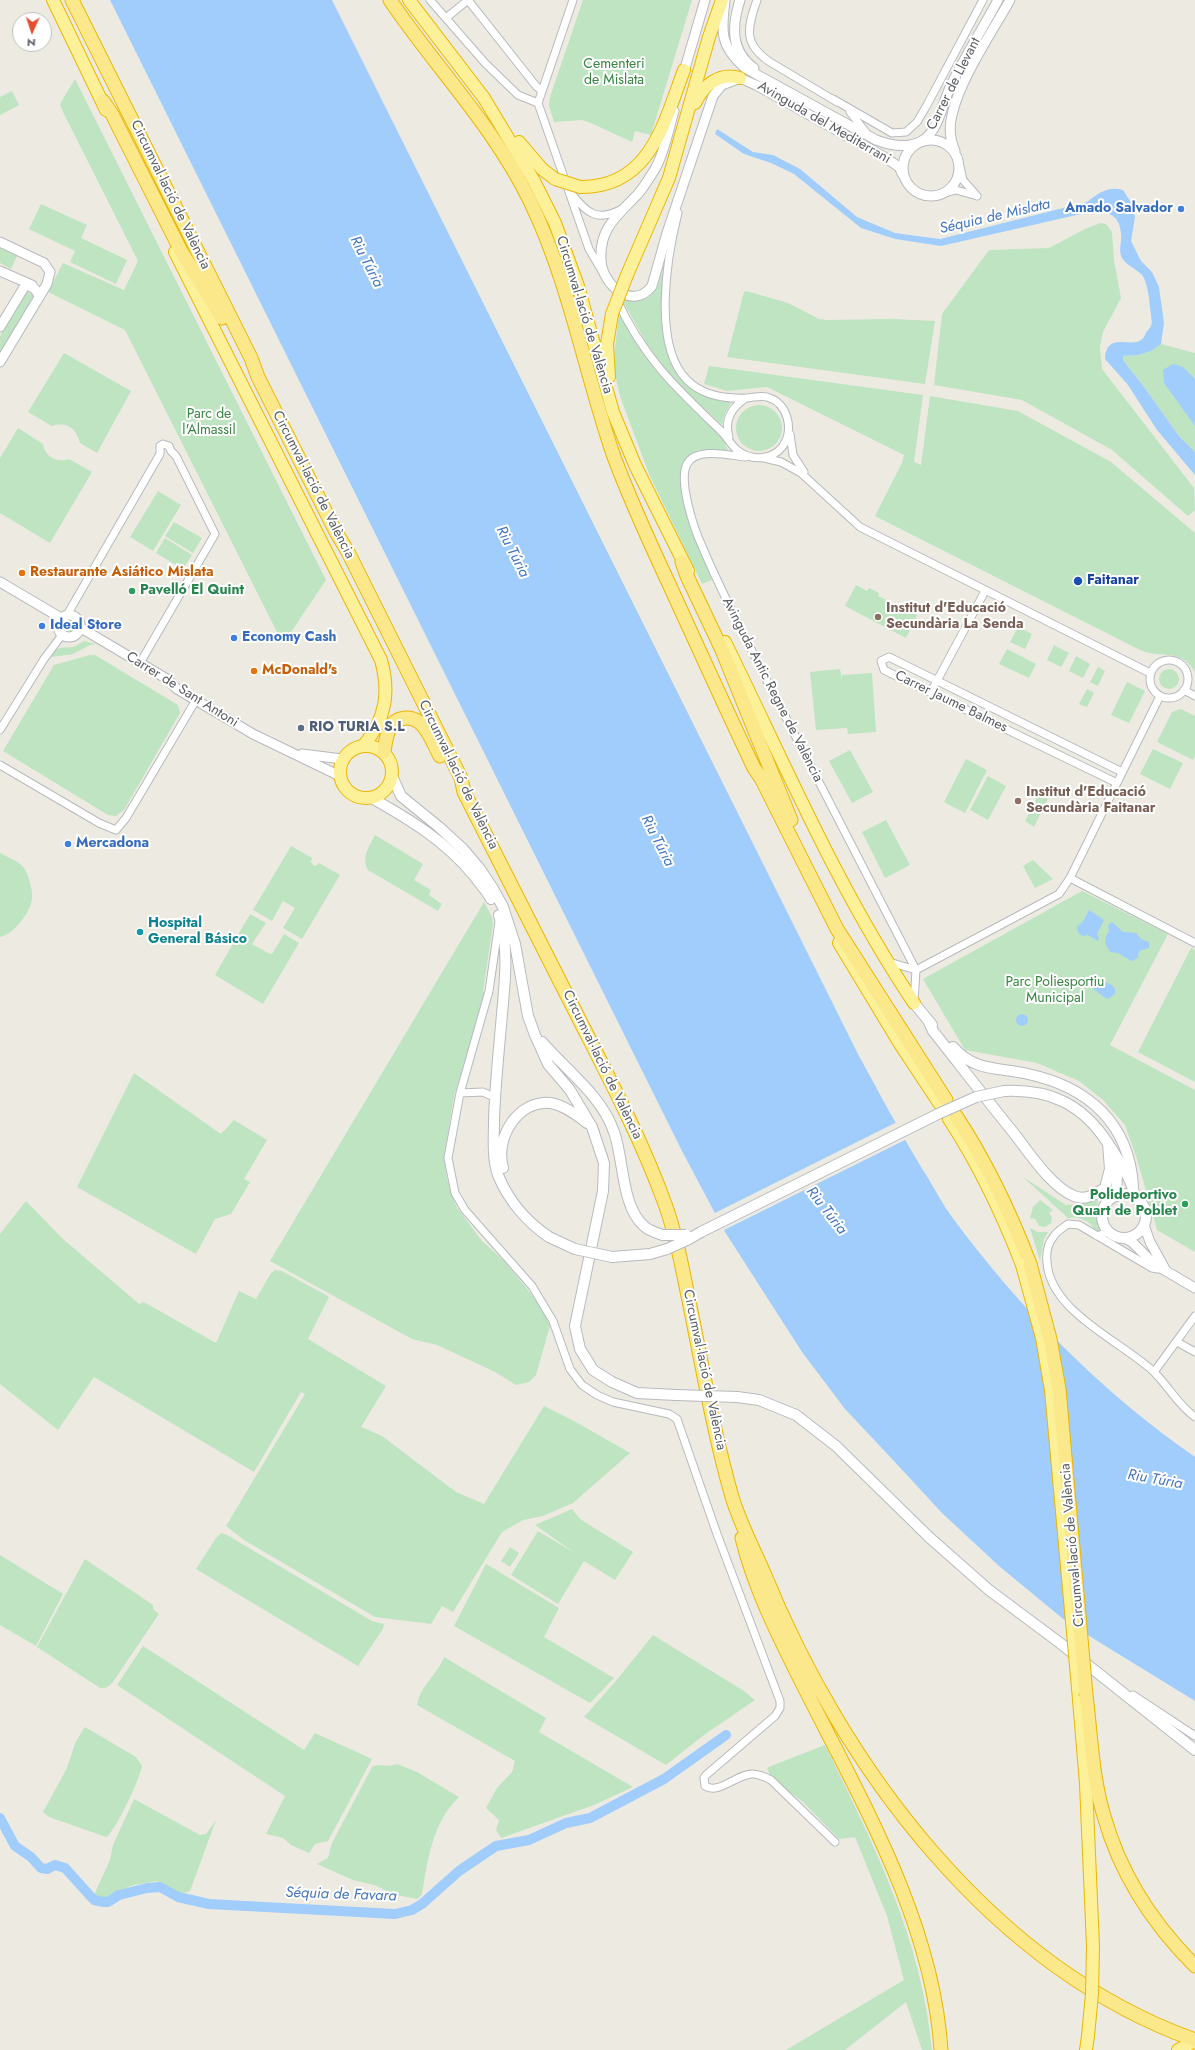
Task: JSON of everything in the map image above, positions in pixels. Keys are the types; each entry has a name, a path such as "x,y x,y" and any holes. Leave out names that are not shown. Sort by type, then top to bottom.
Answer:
{"highway":[{"name":"Circumval·lació de València","path":"52,0 103,101 108,116 380,660 386,678 386,701 372,736 364,745"},
{"name":"Circumval·lació de València","path":"72,0 251,358 258,377 336,532 348,552 454,764 464,792 634,1127 666,1207 680,1254 720,1450 733,1502 783,1621 831,1711 882,1787 938,1857 988,1909 1027,1944 1069,1975 1105,1997 1195,2041"},
{"name":"Circumval·lació de València","path":"390,0 484,122 508,160 529,199 561,276 599,412 636,511 754,768 761,778 824,905 837,929 848,944 909,1045 941,1106"},
{"name":"Circumval·lació de València","path":"409,0 484,98 534,181 555,223 578,286 613,412 635,465 682,562 691,575 724,640 848,896 885,960 914,1004"},
{"path":"621,429 607,363 607,344 612,314 627,275 669,178 707,44 722,0"},
{"path":"484,98 529,156 542,169 555,179 574,188 595,187 610,184 625,177 638,167 655,143 684,70"},
{"path":"686,120 700,94 711,82 721,77 731,75 740,78"},
{"path":"103,101 112,114 181,251 222,317 245,362 258,377"},
{"path":"682,562 687,576 722,650 801,843 848,944"},
{"path":"384,752 390,726 397,720 411,718 418,722 426,730 453,781 464,792"},
{"path":"364,745 373,746 384,752 390,763 392,776 385,790 370,797 354,795 344,786 340,776 342,759 350,750 364,745"},
{"path":"754,768 757,780 832,930 900,1044 941,1106"},
{"name":"Circumval·lació de València","path":"953,1117 987,1165 1003,1198 1050,1339 1059,1389 1082,1691 1094,1769 1104,1816 1124,1869 1148,1910 1174,1946 1195,1966"},
{"path":"733,1502 746,1554 773,1625 845,1768 909,1905 929,1974 941,2050"},
{"path":"1082,1691 1093,1946 1092,1994 1086,2050"},
{"path":"1178,2050 1195,2041"}],"main road":[{"path":"392,776 401,796 463,849 480,869 503,907 515,944 528,1016 535,1035 548,1064 570,1090 592,1127 604,1163 603,1191 575,1326 580,1349 593,1370 612,1382 636,1393 737,1397 759,1400 796,1415 836,1446 930,1538 989,1590 1060,1643 1195,1750"},
{"path":"370,797 417,824 453,852 489,894 500,916 506,944 505,985 494,1097 493,1147 498,1174 512,1201 535,1227 550,1237 575,1249 612,1257 650,1254 668,1249 686,1238 701,1232 918,1123 941,1106 1004,1091 1039,1093 1055,1098 1085,1116 1095,1124 1116,1153 1133,1186"},
{"path":"914,1004 960,1055 972,1063 1044,1078 1059,1084 1089,1101 1114,1125 1122,1139 1132,1173 1136,1199"},
{"path":"928,1020 933,1031 1020,1141 1065,1192 1082,1199 1091,1197 1105,1188 1110,1169 1108,1143"},
{"path":"535,1035 592,1095 608,1118 619,1146 632,1209 644,1227 663,1235 686,1238"},
{"path":"512,1201 501,1162 505,1132 522,1110 544,1102 570,1110 592,1127"},
{"path":"1108,1143 1117,1176 1116,1196"},
{"path":"1128,1195 1136,1199 1143,1207 1145,1212 1144,1225 1136,1235 1124,1238 1108,1232 1104,1226 1102,1212 1110,1200 1116,1196 1128,1195"}],"street":[{"path":"430,0 485,63 518,95 538,104"},
{"path":"446,18 468,0 536,86 542,91"},
{"path":"573,0 538,104 584,209 590,213 605,215 624,208"},
{"path":"705,0 684,70 670,125 656,167 638,193 615,217 602,238 600,262 605,277 616,290 623,294 639,295 647,293 650,289 656,276 667,233 713,96 722,85 740,78"},
{"path":"726,0 722,28 724,40 728,49 735,59 745,68 780,86"},
{"path":"740,0 734,22 734,35 740,54 750,65 780,86"},
{"name":"Avinguda del Mediterrani","path":"757,0 748,28 750,39 760,56 892,133 906,132"},
{"name":"Carrer de Llevant","path":"906,132 916,122 927,105 984,0"},
{"name":"Carrer de Llevant","path":"917,144 925,139 935,127 951,84 998,0"},
{"name":"Carrer de Llevant","path":"958,158 950,134 954,106 973,67 1010,0"},
{"name":"Avinguda del Mediterrani","path":"740,78 758,86 886,158 899,167 903,175"},
{"name":"Avinguda del Mediterrani","path":"780,86 869,137 893,146 908,146 917,144"},
{"name":"Avinguda del Mediterrani","path":"833,99 854,116 869,137"},
{"path":"926,140 936,140 945,144 958,158 964,180 977,196 956,190 938,196 920,195 912,190 906,183 902,166 905,157 917,144 926,140"},
{"path":"947,192 954,186 960,167"},
{"path":"688,172 673,232 666,272 665,293 671,354 676,365 685,378 698,388 717,396 747,398 757,396 767,397 777,402 784,410 788,420 793,455 809,479"},
{"path":"574,188 589,249 641,345 655,364 743,455 782,462 809,479 860,527 1150,674"},
{"path":"0,242 44,263 50,272 46,284 0,362"},
{"path":"0,271 35,289 39,296"},
{"path":"26,284 35,286 46,284"},
{"path":"0,328 26,284"},
{"path":"730,441 727,431 727,421 731,411 738,403 747,398"},
{"path":"762,458 772,455 781,449 789,430"},
{"path":"0,583 64,617 77,618 81,628 78,634 72,638 62,635 58,626 64,617 160,454 165,456 171,451 176,456 215,534 140,663"},
{"name":"Avinguda Antic Regne de València","path":"753,458 701,454 693,457 688,463 684,476 687,494 701,545 804,754 916,970"},
{"path":"931,692 985,591"},
{"name":"Carrer de Sant Antoni","path":"81,628 168,679 176,689 284,750 340,776"},
{"path":"0,728 44,659 62,635"},
{"name":"Carrer Jaume Balmes","path":"1117,782 884,670 881,661 889,657 1122,772"},
{"path":"1171,660 1177,662 1182,666 1188,678 1184,690 1171,698 1160,696 1152,689 1150,684 1150,674 1158,663 1171,660"},
{"path":"1184,690 1195,696"},
{"path":"885,960 916,970 1059,894 1070,878 1160,696"},
{"path":"0,765 99,823 116,830 126,818 196,700"},
{"name":"Carrer de Sant Antoni","path":"284,750 314,757 342,759"},
{"path":"1070,878 1195,943"},
{"path":"500,916 489,991 460,1093 448,1158 455,1193 465,1210 532,1286 553,1321 570,1369 582,1385 597,1395 613,1402 669,1414 677,1419 716,1534 780,1701 780,1708 775,1716 706,1775 704,1778 705,1786 714,1789 750,1773 757,1774 770,1780 835,1842"},
{"path":"914,1004 916,970"},
{"path":"460,1093 483,1092 494,1097"},
{"path":"1166,1270 1152,1268 1079,1225 1068,1224 1053,1236 1046,1252 1047,1271 1059,1296 1096,1330 1154,1372 1183,1409 1195,1417"},
{"path":"1144,1225 1150,1242 1166,1270"},
{"path":"1098,1236 1108,1232"},
{"path":"1124,1238 1132,1242 1154,1264 1195,1288"},
{"path":"1154,1372 1195,1316"},
{"path":"1177,1342 1195,1352"},
{"path":"1060,1643 1153,1710 1195,1736"}],"green space":[{"name":"Cementeri de Mislata","path":"583,0 692,0 651,135 635,131 632,142 582,120 554,122 549,106 550,97"},
{"name":"Parc de l'Almassil","path":"75,79 326,580 283,644 125,330 48,292 63,263 124,290 138,261 62,110 60,104"},
{"path":"12,91 19,105 0,115 0,97"},
{"path":"41,204 87,225 81,238 127,260 116,284 70,262 75,251 29,229"},
{"path":"1101,223 1106,224 1112,232 1114,261 1121,298 1103,332 1100,347 1102,369 1194,488 1195,510 1188,516 1112,450 1022,400 934,385 942,314 989,250 1049,248 1087,228"},
{"path":"0,247 17,256 11,269 0,263"},
{"path":"663,268 662,313 668,354 676,372 689,386 707,396 732,401 725,414 722,425 674,380 653,355 621,298 639,301 650,296 658,285"},
{"path":"27,291 36,297 0,356 0,336"},
{"path":"746,291 788,303 819,319 893,319 935,321 925,384 727,357 744,292"},
{"path":"619,314 640,348 658,372 722,437 728,450 698,450 686,458 681,471 682,481 696,538 712,580 702,584 649,474 620,396 614,370"},
{"path":"1161,344 1195,353 1195,452 1179,436 1123,360 1123,356 1139,355 1151,351"},
{"path":"64,353 131,391 97,453 80,443 74,430 67,425 52,426 28,412"},
{"path":"709,366 923,395 914,462 921,465 930,396 1018,411 1111,462 1195,533 1195,672 1183,659 1176,656 1148,653 1140,650 875,516 902,463 904,455 767,387 727,391 704,384"},
{"path":"759,405 772,409 778,415 782,428 778,441 772,447 759,451 746,447 740,441 736,428 740,415 746,409"},
{"path":"18,428 43,444 44,449 52,458 60,460 69,459 92,472 50,543 0,513 0,458"},
{"path":"158,491 181,505 153,551 130,537"},
{"path":"174,522 202,538 193,553 165,536"},
{"path":"165,538 192,555 183,569 156,553"},
{"path":"856,585 867,591 869,588 879,593 878,596 917,615 906,638 845,606"},
{"path":"69,618 76,623 77,626 72,633 69,634 62,629 61,626 66,619"},
{"path":"1018,627 1032,634 1025,649 1010,642"},
{"path":"84,641 96,644 90,645 73,654 51,657 58,649 72,647"},
{"path":"1054,645 1069,653 1061,667 1047,660"},
{"path":"1007,649 1036,664 1029,678 999,664"},
{"path":"95,655 178,705 180,713 124,810 116,816 108,815 3,751 54,665"},
{"path":"1076,656 1090,664 1083,678 1069,671"},
{"path":"1098,667 1105,671 1098,686 1090,682"},
{"path":"840,669 842,680 842,675 872,673 876,732 848,734 847,728 816,730 810,672"},
{"path":"1169,669 1176,672 1179,679 1176,686 1169,689 1162,686 1159,679 1162,672"},
{"path":"1127,682 1145,691 1129,723 1111,715"},
{"path":"1087,689 1094,693 1087,707 1079,704"},
{"path":"1181,709 1195,716 1195,755 1193,760 1157,742 1172,712"},
{"path":"1153,749 1183,763 1170,789 1140,774"},
{"path":"850,750 873,792 852,803 829,761"},
{"path":"966,759 987,770 965,813 944,802"},
{"path":"988,776 1006,786 988,820 970,810"},
{"path":"1039,794 1048,799 1034,827 1025,821"},
{"path":"886,820 910,865 885,878 862,832"},
{"path":"375,835 423,864 414,880 431,890 429,895 442,904 438,911 368,870 365,861 366,856 368,848"},
{"path":"291,846 312,858 311,862 313,865 316,866 319,863 340,875 302,939 283,928 295,908 283,901 272,921 253,910"},
{"path":"0,853 16,861 24,868 30,882 32,895 29,909 21,922 10,932 0,937"},
{"path":"1033,860 1053,879 1035,888 1023,866"},
{"name":"Parc Poliesportiu Municipal","path":"1082,891 1168,934 1110,1045 1195,1090 1195,1252 1157,1230 1137,1159 1125,1125 1103,1100 1079,1081 1037,1063 965,1050 923,979"},
{"path":"484,902 492,917 493,924 483,992 486,992 454,1096 444,1159 447,1179 456,1206 482,1241 504,1261 525,1286 542,1309 550,1326 536,1375 529,1382 516,1385 495,1372 437,1345 412,1339 270,1261"},
{"path":"250,914 266,923 252,944 272,954 284,934 299,943 263,1004 215,975"},
{"path":"1191,948 1195,950 1195,1082 1138,1052"},
{"path":"134,1073 221,1134 234,1120 267,1140 244,1179 250,1182 231,1214 215,1219 196,1254 77,1187"},
{"path":"1023,1177 1066,1205 1098,1200 1096,1219 1101,1232 1094,1229 1090,1223 1083,1219 1068,1218"},
{"path":"1040,1200 1053,1210 1049,1213 1052,1217 1051,1223 1045,1227 1039,1226 1035,1219 1030,1218 1033,1207"},
{"path":"26,1201 63,1239 139,1304 144,1302 216,1343 239,1291 256,1299 271,1273 275,1270 282,1271 329,1297 308,1339 386,1386 361,1427 382,1436 456,1492 484,1504 544,1406 576,1422 630,1453 573,1503 543,1516 523,1520 502,1532 453,1612 442,1606 431,1624 375,1617 244,1540 226,1526 305,1394 301,1392 254,1472 94,1377 58,1430 0,1384 0,1234"},
{"path":"1030,1228 1038,1232 1048,1232 1044,1239 1040,1261"},
{"path":"572,1509 580,1519 633,1552 615,1580 584,1561 558,1604 511,1575 538,1531 575,1553 535,1525"},
{"path":"221,1533 227,1535 372,1621 384,1624 383,1629 358,1666 196,1569 216,1538"},
{"path":"510,1547 519,1553 510,1567 501,1561"},
{"path":"0,1555 63,1594 36,1646 0,1625"},
{"path":"85,1559 153,1605 153,1609 159,1614 114,1681 106,1688 100,1688 37,1647"},
{"path":"486,1564 559,1608 544,1637 614,1678 590,1703 454,1626"},
{"path":"653,1635 744,1691 755,1700 704,1735 666,1765 584,1717"},
{"path":"143,1646 304,1750 315,1733 372,1759 328,1841 315,1844 309,1853 291,1845 283,1838 266,1834 285,1796 117,1685"},
{"path":"444,1657 546,1718 539,1732 633,1787 594,1805 501,1838 496,1830 499,1820 486,1808 497,1788 512,1772 515,1761 417,1705 425,1686 438,1669"},
{"path":"85,1727 136,1757 142,1766 127,1804 110,1834 106,1837 49,1817 43,1812 67,1768 75,1743"},
{"path":"825,1745 861,1819 893,1893 906,1930 918,1969 932,2050 922,2050 906,2002 845,2050 786,2050 904,1980 887,1916 855,1837 839,1839 803,1802 771,1778 767,1768"},
{"path":"397,1764 417,1772 459,1797 450,1807 437,1830 429,1855 422,1894 418,1899 396,1895 374,1885 353,1880 317,1864 328,1858 332,1843 372,1767 378,1765 390,1766"},
{"path":"134,1799 200,1835 206,1834 216,1820 190,1891 184,1893 177,1892 157,1881 134,1885 115,1892 105,1899 98,1898 94,1895 110,1860 113,1845"}],"water":[{"name":"Riu Túria","path":"110,0 332,0 858,1054 919,1163 952,1217 1005,1284 1034,1316 1095,1377 1160,1432 1195,1457 1195,1701 1068,1623 999,1566 942,1513 845,1409 802,1352 725,1232 682,1151"},
{"path":"717,129 753,152 773,155 800,169 857,217 895,233 940,239 1087,202 1104,191 1113,189 1123,190 1132,204 1135,217 1131,241 1141,261 1152,272 1159,287 1164,323 1161,344 1151,351 1139,355 1123,356 1123,360 1179,436 1195,452 1195,475 1157,430 1128,385 1105,359 1106,350 1110,345 1120,342 1137,342 1141,340 1152,322 1146,283 1141,274 1126,263 1122,258 1120,252 1121,237 1119,223 1113,216 1105,212 1094,211 941,246 895,239 861,228 794,174 771,163 744,154 715,134"},
{"path":"1173,364 1183,367 1195,379 1195,426 1164,383 1163,370"},
{"path":"1089,910 1104,920 1097,934 1099,938 1098,941 1088,935 1082,936 1078,932 1077,927 1084,920"},
{"path":"1112,922 1123,932 1136,933 1141,939 1149,942 1149,948 1139,951 1138,958 1131,961 1118,953 1110,952 1105,943 1106,936 1109,931 1108,925"},
{"path":"1097,978 1112,985 1115,989 1115,994 1108,999 1094,989 1091,986 1091,982"},
{"path":"1024,1014 1027,1015 1027,1025 1020,1026 1017,1025 1016,1018 1017,1015"}],"pier":[{"path":"897,1122 907,1139 722,1231 713,1214"}],"waterway":[{"name":"Séquia de Favara","path":"0,1818 15,1846 31,1857 41,1868 47,1869 55,1865 65,1868 94,1900 108,1902 119,1895 147,1888 160,1887 178,1897 209,1904 395,1914 412,1910 422,1904 459,1871 496,1846 529,1840 566,1823 590,1818 664,1779 726,1735"}],"place":[{"name":"Amado Salvador","path":"1181,209"},
{"name":"Restaurante Asiático Mislata","path":"22,573"},
{"name":"Faitanar","path":"1078,581"},
{"name":"Pavelló El Quint","path":"132,591"},
{"name":"Institut d'Educació Secundària La Senda","path":"878,617"},
{"name":"Ideal Store","path":"42,626"},
{"name":"Economy Cash","path":"234,638"},
{"name":"McDonald's","path":"254,671"},
{"name":"RIO TURIA S.L","path":"301,728"},
{"name":"Institut d'Educació Secundària Faitanar","path":"1018,801"},
{"name":"Mercadona","path":"68,844"},
{"name":"Hospital General Básico","path":"140,932"},
{"name":"Polideportivo Quart de Poblet","path":"1185,1204"}],"water label":[{"name":"Séquia de Mislata","path":"995,217"}]}
